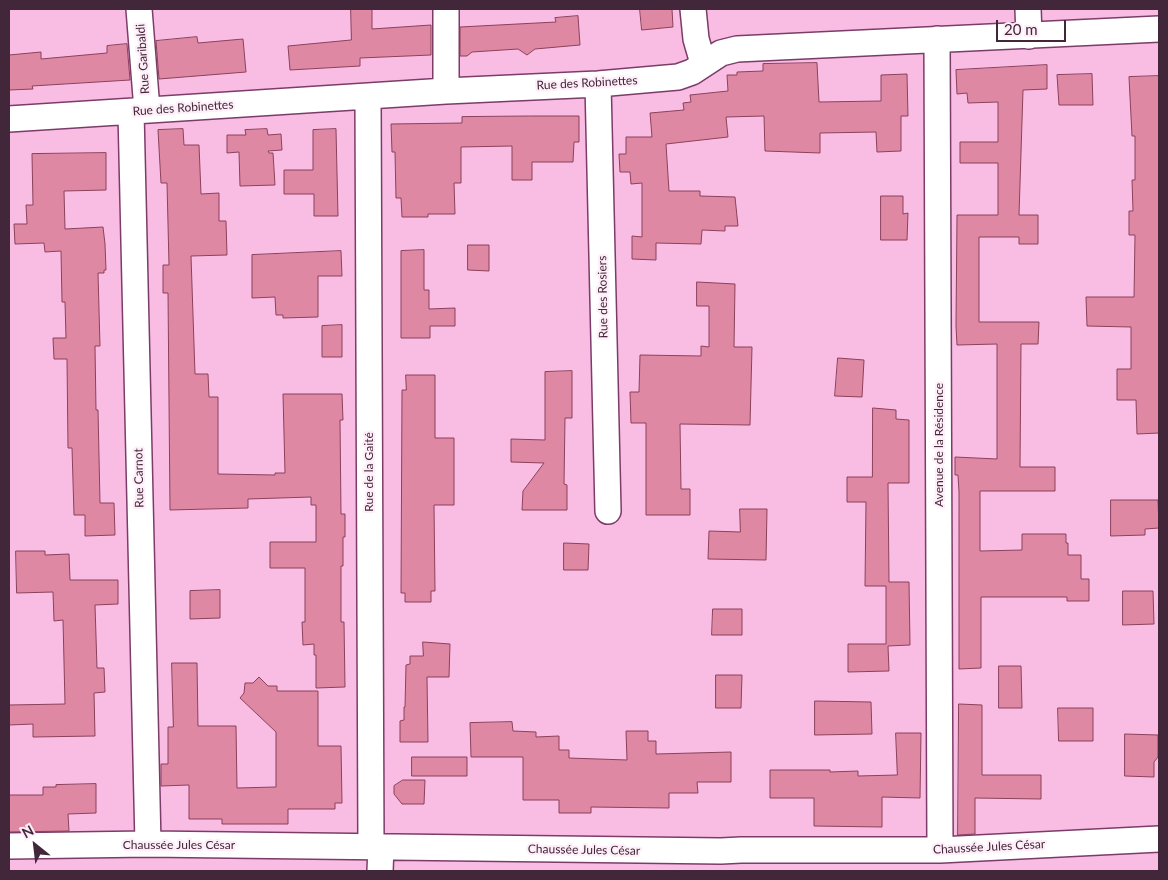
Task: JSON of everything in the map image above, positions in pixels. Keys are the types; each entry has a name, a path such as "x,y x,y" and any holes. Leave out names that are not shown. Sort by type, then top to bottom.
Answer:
{"street":[{"name":"Rue Garibaldi","path":"139,9 139,111"},
{"path":"446,9 446,91"},
{"path":"693,9 696,39 703,63"},
{"path":"1028,9 1029,36"},
{"name":"Rue des Robinettes","path":"9,119 446,91 598,84 678,77 692,72 720,53 737,49 1029,36 1159,28"},
{"name":"Avenue de la Résidence","path":"937,40 940,850"},
{"name":"Rue des Rosiers","path":"598,84 608,511"},
{"name":"Rue de la Gaité","path":"368,96 377,855"},
{"name":"Rue Carnot","path":"139,111 148,844"},
{"name":"Chaussée Jules César","path":"9,846 148,844 377,855 721,851 741,860 1159,839"}],"building":[{"path":"351,9 372,9 372,29 431,25 431,55 360,58 360,66 290,70 288,46 351,40"},
{"path":"640,9 672,9 673,27 642,30"},
{"path":"578,16 580,45 535,49 527,55 518,49 472,52 467,56 460,56 460,27 556,22 555,18"},
{"path":"197,37 198,43 243,39 246,72 159,79 156,41"},
{"path":"127,44 130,80 32,86 33,89 9,90 9,55 41,52 41,59 107,53 107,46"},
{"path":"817,63 819,102 881,101 881,75 907,74 908,116 901,116 901,151 877,152 876,132 820,133 820,153 765,151 764,116 726,117 728,137 666,144 669,191 700,191 700,196 735,197 738,226 725,226 725,231 702,230 701,244 656,243 656,260 632,259 632,236 642,237 642,183 631,184 630,172 620,172 619,154 626,154 626,137 652,137 650,113 684,110 683,103 691,102 690,95 728,91 727,75 737,75 737,72 763,71 763,64"},
{"path":"1047,65 1047,89 1023,90 1019,215 1038,215 1038,244 1019,244 1019,237 979,237 979,322 1039,322 1038,344 1021,344 1020,467 1055,467 1055,491 980,491 980,551 1022,550 1022,534 1066,534 1068,555 1081,555 1081,579 1089,579 1089,601 1067,601 1067,597 981,597 981,668 959,669 959,492 958,475 955,475 955,457 997,459 997,344 957,345 957,215 998,215 998,163 960,163 960,142 998,142 998,102 968,103 967,93 957,94 956,70"},
{"path":"1092,74 1093,105 1059,105 1057,75"},
{"path":"1159,76 1159,433 1137,434 1136,400 1117,400 1117,369 1131,369 1131,327 1087,326 1086,297 1134,297 1135,235 1129,235 1129,211 1133,211 1132,180 1135,180 1135,136 1132,136 1129,77"},
{"path":"579,116 579,142 574,142 573,162 532,162 532,180 512,180 512,146 461,147 461,183 454,183 455,214 428,214 428,217 402,217 401,198 396,198 395,152 392,152 391,124 462,123 462,117"},
{"path":"183,129 184,145 199,145 201,194 219,193 219,221 226,221 227,255 191,256 195,374 208,374 209,397 218,397 218,474 275,475 275,473 285,473 283,394 342,394 343,420 340,420 341,514 345,514 345,537 343,537 343,566 341,566 341,622 344,622 345,687 316,688 314,644 303,645 302,622 305,622 305,568 270,568 270,542 316,542 316,505 311,505 311,497 248,499 248,508 170,510 168,293 163,293 163,265 169,265 167,183 161,183 158,130"},
{"path":"267,129 268,135 281,134 282,150 268,151 273,153 275,185 240,186 239,152 227,153 227,135 246,135 245,130"},
{"path":"336,129 338,216 314,216 314,194 284,194 284,170 313,170 313,130"},
{"path":"106,153 106,190 64,191 65,229 103,227 105,244 106,270 104,270 104,273 98,273 100,346 95,346 96,410 98,410 100,503 114,503 115,535 85,536 85,515 74,515 72,448 68,448 67,359 54,359 53,338 66,338 65,302 62,302 61,251 45,252 44,243 15,244 14,224 27,224 26,205 33,205 32,154"},
{"path":"881,196 903,196 903,214 908,213 907,240 881,240"},
{"path":"468,245 489,245 489,271 468,270"},
{"path":"424,250 424,290 429,290 429,309 455,308 455,326 430,326 430,338 401,338 401,251"},
{"path":"341,251 342,276 318,276 318,317 283,318 283,315 276,315 275,297 252,298 252,255"},
{"path":"697,282 735,284 734,347 752,347 750,425 680,424 681,489 690,489 690,515 646,515 646,423 631,423 630,392 639,392 640,355 701,356 701,346 709,347 709,306 697,306"},
{"path":"342,325 342,357 322,357 322,326"},
{"path":"838,358 864,360 862,397 835,396"},
{"path":"572,371 572,418 565,418 564,484 567,485 567,510 522,510 523,491 544,463 511,462 511,439 545,440 545,372"},
{"path":"406,375 435,375 435,438 454,438 454,505 434,505 435,591 431,591 431,602 405,602 405,593 401,593 402,390 406,390"},
{"path":"873,408 896,410 896,419 909,420 909,483 888,483 889,582 909,582 910,645 888,646 889,671 848,672 848,644 886,644 886,586 865,586 866,502 847,502 847,477 872,477"},
{"path":"1111,500 1158,500 1159,528 1145,529 1145,535 1111,536"},
{"path":"740,509 767,509 766,560 708,559 709,531 740,532"},
{"path":"564,543 589,544 588,570 564,570"},
{"path":"16,551 45,551 45,555 69,554 70,580 118,580 118,604 95,605 97,668 104,668 105,692 94,693 95,736 33,737 33,724 9,725 9,705 65,704 63,620 54,621 53,592 17,593"},
{"path":"220,590 220,618 190,619 190,591"},
{"path":"1123,591 1153,591 1154,624 1123,625"},
{"path":"713,609 742,609 742,635 712,635"},
{"path":"423,642 450,644 449,677 427,677 428,742 400,742 400,721 404,720 406,665 410,664 410,656 423,656"},
{"path":"172,663 197,663 198,726 236,726 237,788 276,787 276,732 240,698 244,693 245,683 253,683 259,677 268,686 277,686 277,691 318,691 318,746 341,746 342,803 335,803 335,809 288,809 288,824 222,824 222,819 189,819 189,785 161,786 161,764 168,764 168,727 173,727"},
{"path":"999,666 1021,666 1022,708 999,708"},
{"path":"716,675 742,675 741,708 716,708"},
{"path":"815,701 871,702 872,734 815,735"},
{"path":"959,704 982,705 982,775 1041,775 1041,799 975,798 975,834 958,835"},
{"path":"1058,708 1093,708 1093,741 1059,741"},
{"path":"512,722 513,731 536,732 536,737 559,736 559,750 569,750 569,758 627,760 626,731 648,731 648,741 656,741 656,754 731,752 731,782 697,782 698,793 669,793 669,808 591,807 591,813 559,813 559,800 523,800 523,757 471,757 470,723"},
{"path":"896,733 921,733 920,798 882,797 882,827 814,826 814,798 770,798 770,770 858,771 858,776 897,775"},
{"path":"1125,734 1158,735 1158,757 1154,762 1154,777 1125,776"},
{"path":"412,757 467,757 467,776 412,776"},
{"path":"403,780 425,780 424,804 402,804 394,794 394,786"},
{"path":"96,784 96,813 68,814 69,831 9,832 9,795 43,795 43,787"}]}
